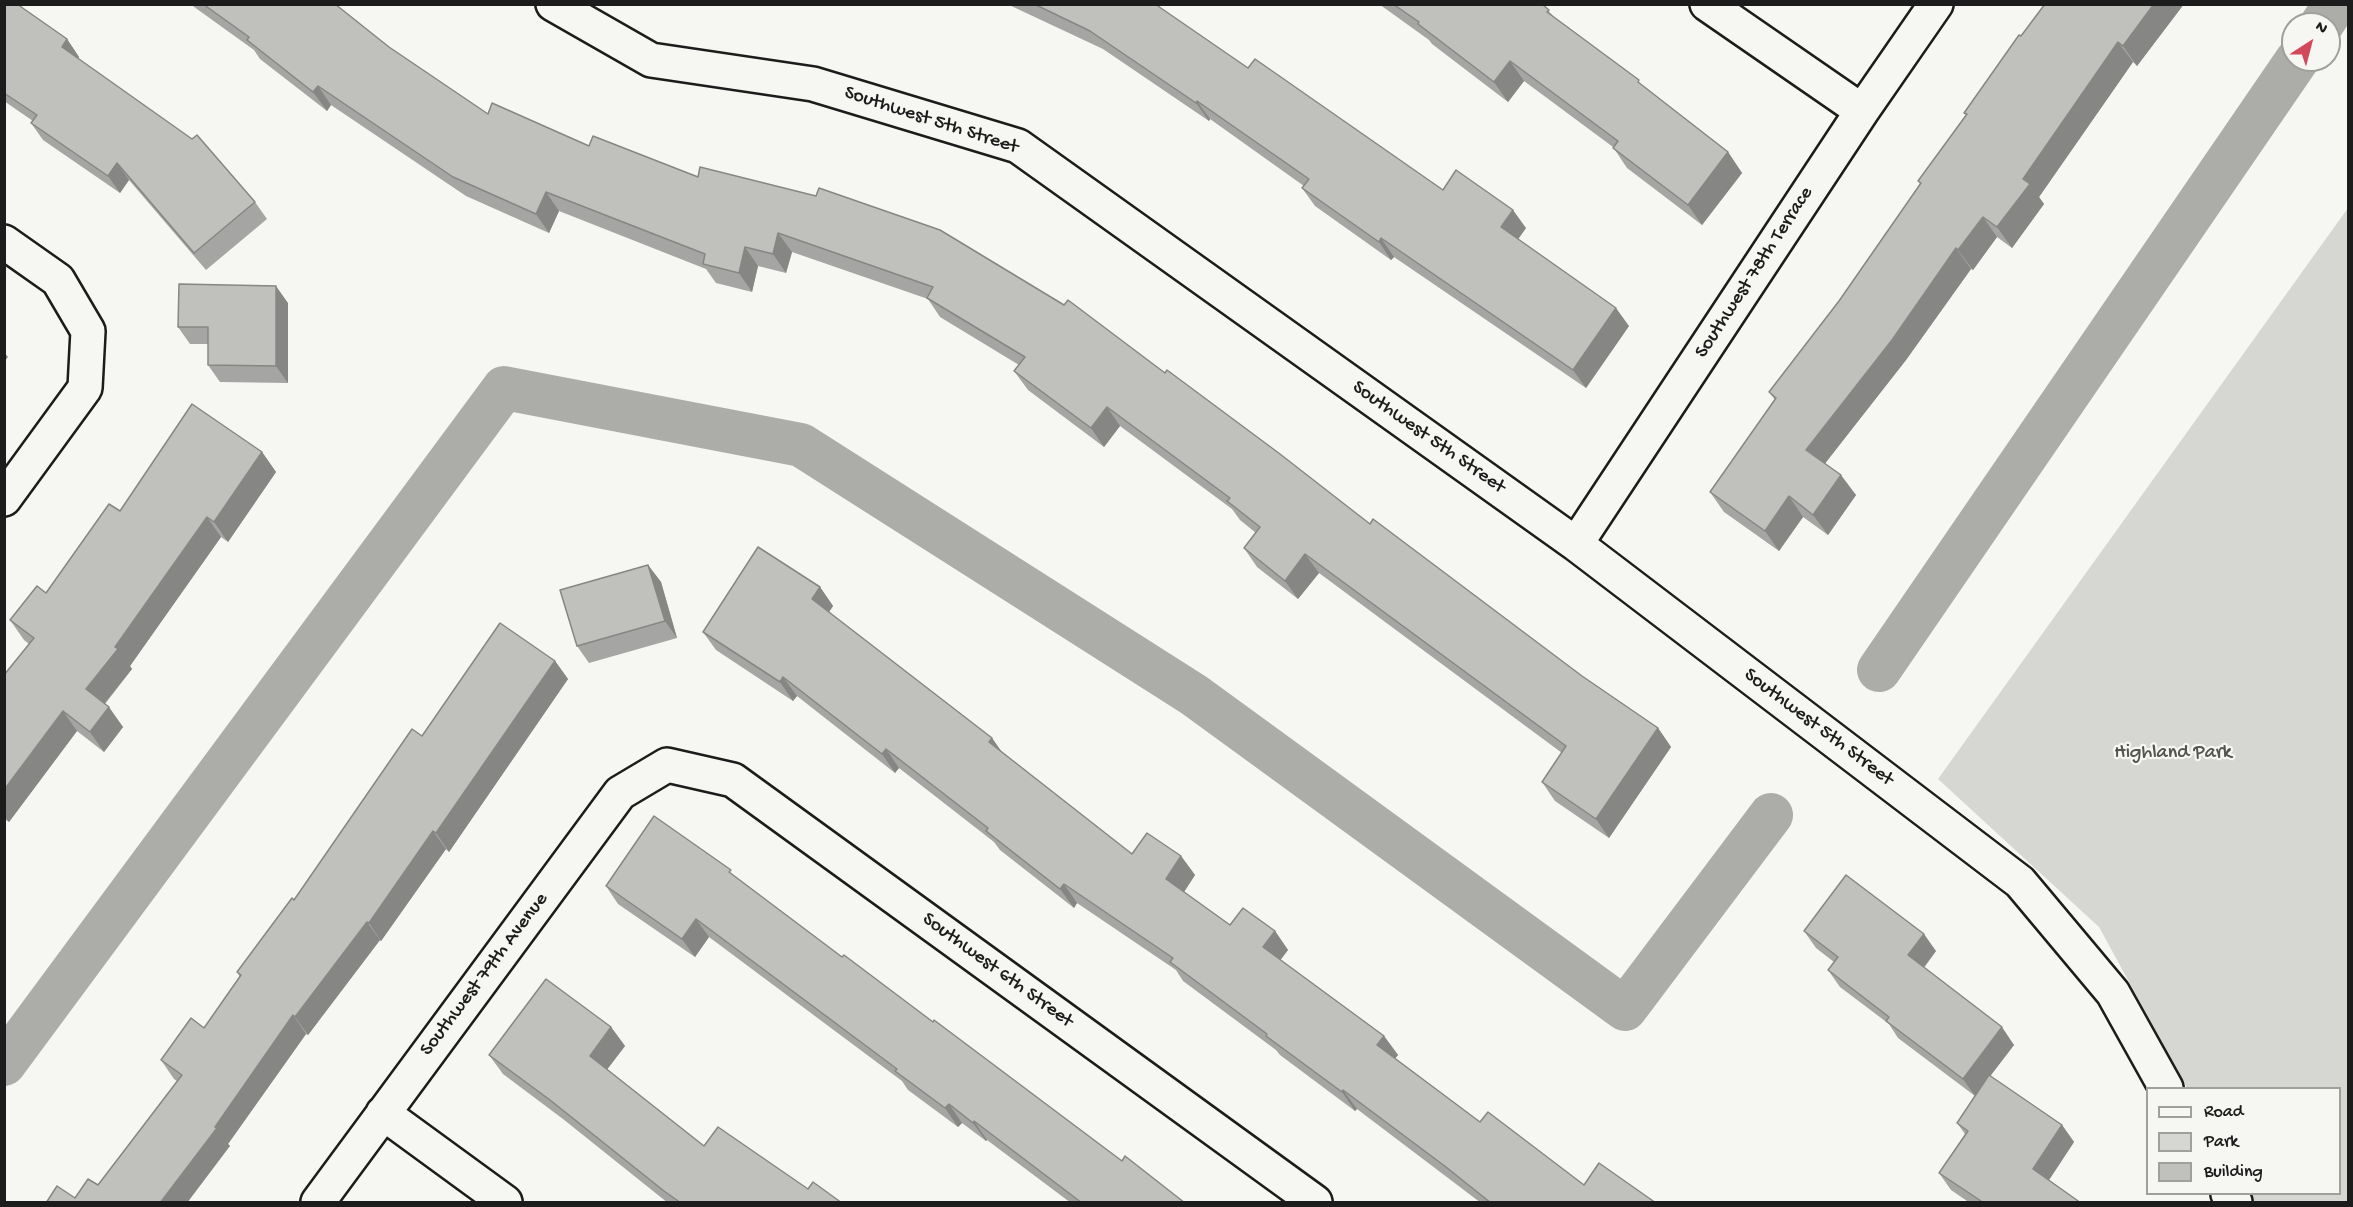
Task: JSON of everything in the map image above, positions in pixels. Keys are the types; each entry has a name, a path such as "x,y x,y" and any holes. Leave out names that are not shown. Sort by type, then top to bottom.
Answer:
{"street":[{"name":"Southwest 5th Street","path":"553,4 651,60 813,84 1018,146 1576,544 2020,882 2113,993 2165,1087"},
{"path":"1707,4 1862,111"},
{"name":"Southwest 78th Terrace","path":"1576,544 1862,111 1936,4"},
{"path":"4,242 58,280 88,331 85,388 4,499"},
{"name":"Southwest 79th Avenue","path":"318,1203 620,793 667,765"},
{"name":"Southwest 6th Street","path":"667,765 734,780 1315,1203"},
{"path":"383,1113 506,1203"}],"green space":[{"name":"Highland Park","path":"2348,208 2348,1202 2236,1202 2232,1195 2341,1195 2341,1087 2186,1087 2099,927 1938,779"}],"building":[{"path":"4,4 17,4 67,39 62,47 192,139 197,135 255,202 194,253 117,163 108,176 31,123 37,115 4,93"},
{"path":"203,4 335,4 389,47 488,114 492,103 589,146 593,136 698,177 700,167 816,196 819,188 940,230 1064,305 1068,300 1165,373 1167,370 1370,524 1373,519 1582,676 1658,728 1596,819 1542,782 1566,746 1305,554 1285,581 1244,548 1260,527 1227,501 1230,498 1107,407 1091,428 1014,371 1025,357 927,298 933,287 778,233 773,254 745,247 739,273 703,264 705,254 546,192 536,214 453,177 318,86 313,92 247,40 249,37"},
{"path":"1034,4 1155,4 1248,68 1255,59 1443,190 1456,170 1513,210 1501,227 1616,308 1573,370 1381,238 1379,242 1302,188 1309,179 1197,101 1196,103 1090,31"},
{"path":"1393,4 1542,4 1549,10 1547,12 1639,80 1638,82 1728,152 1688,205 1613,148 1618,141 1510,61 1494,82"},
{"path":"2045,4 2154,4 2123,46 2118,42 2023,179 2030,184 1997,227 1983,217 1958,250 1956,248 1892,340 1806,450 1841,475 1813,515 1789,496 1765,531 1710,492 1776,398 1769,392 1839,301 1921,183 1918,181 1967,114 1964,113 2019,35 2021,36"},
{"path":"179,284 276,286 276,366 208,365 208,327 178,327"},
{"path":"192,404 262,452 214,522 207,517 115,647 118,649 86,689 109,707 90,732 63,711 4,790 4,675 34,638 10,620 37,586 46,593 109,504 120,511"},
{"path":"758,547 820,587 812,599 992,738 989,742 1132,854 1147,833 1181,856 1166,879 1230,925 1243,908 1275,931 1263,947 1384,1036 1377,1045 1480,1122 1488,1112 1584,1185 1599,1163 1656,1203 1491,1203 1343,1090 1342,1092 1266,1036 1267,1034 1170,962 1173,958 1064,884 1060,889 986,831 988,828 886,749 882,754 783,677 780,682 703,632"},
{"path":"648,565 665,621 577,646 560,590"},
{"path":"500,623 555,661 436,833 433,831 369,923 367,922 295,1017 293,1015 215,1127 217,1128 160,1203 46,1203 57,1186 75,1198 88,1179 98,1185 182,1075 161,1060 191,1018 204,1028 241,975 237,972 292,898 294,900 412,729 422,736"},
{"path":"654,816 731,870 729,872 842,957 844,955 933,1022 934,1020 1122,1161 1125,1156 1185,1203 1082,1203 974,1121 973,1123 949,1104 945,1108 895,1071 897,1069 696,919 682,939 606,886"},
{"path":"1846,875 1924,934 1908,955 2002,1027 1963,1079 1886,1021 1889,1017 1828,970 1838,957 1804,931"},
{"path":"546,979 611,1027 590,1056 704,1146 718,1127 808,1189 813,1182 842,1203 681,1203 664,1191 550,1100 489,1055"},
{"path":"1989,1075 2062,1125 2033,1169 2081,1203 1984,1203 1939,1173 1968,1131 1957,1123"}],"waterway":[{"path":"2330,12 2335,4"},
{"path":"1879,670 2289,72"},
{"path":"4,1064 504,388 801,445 1194,695 1625,1009 1771,815"}]}
